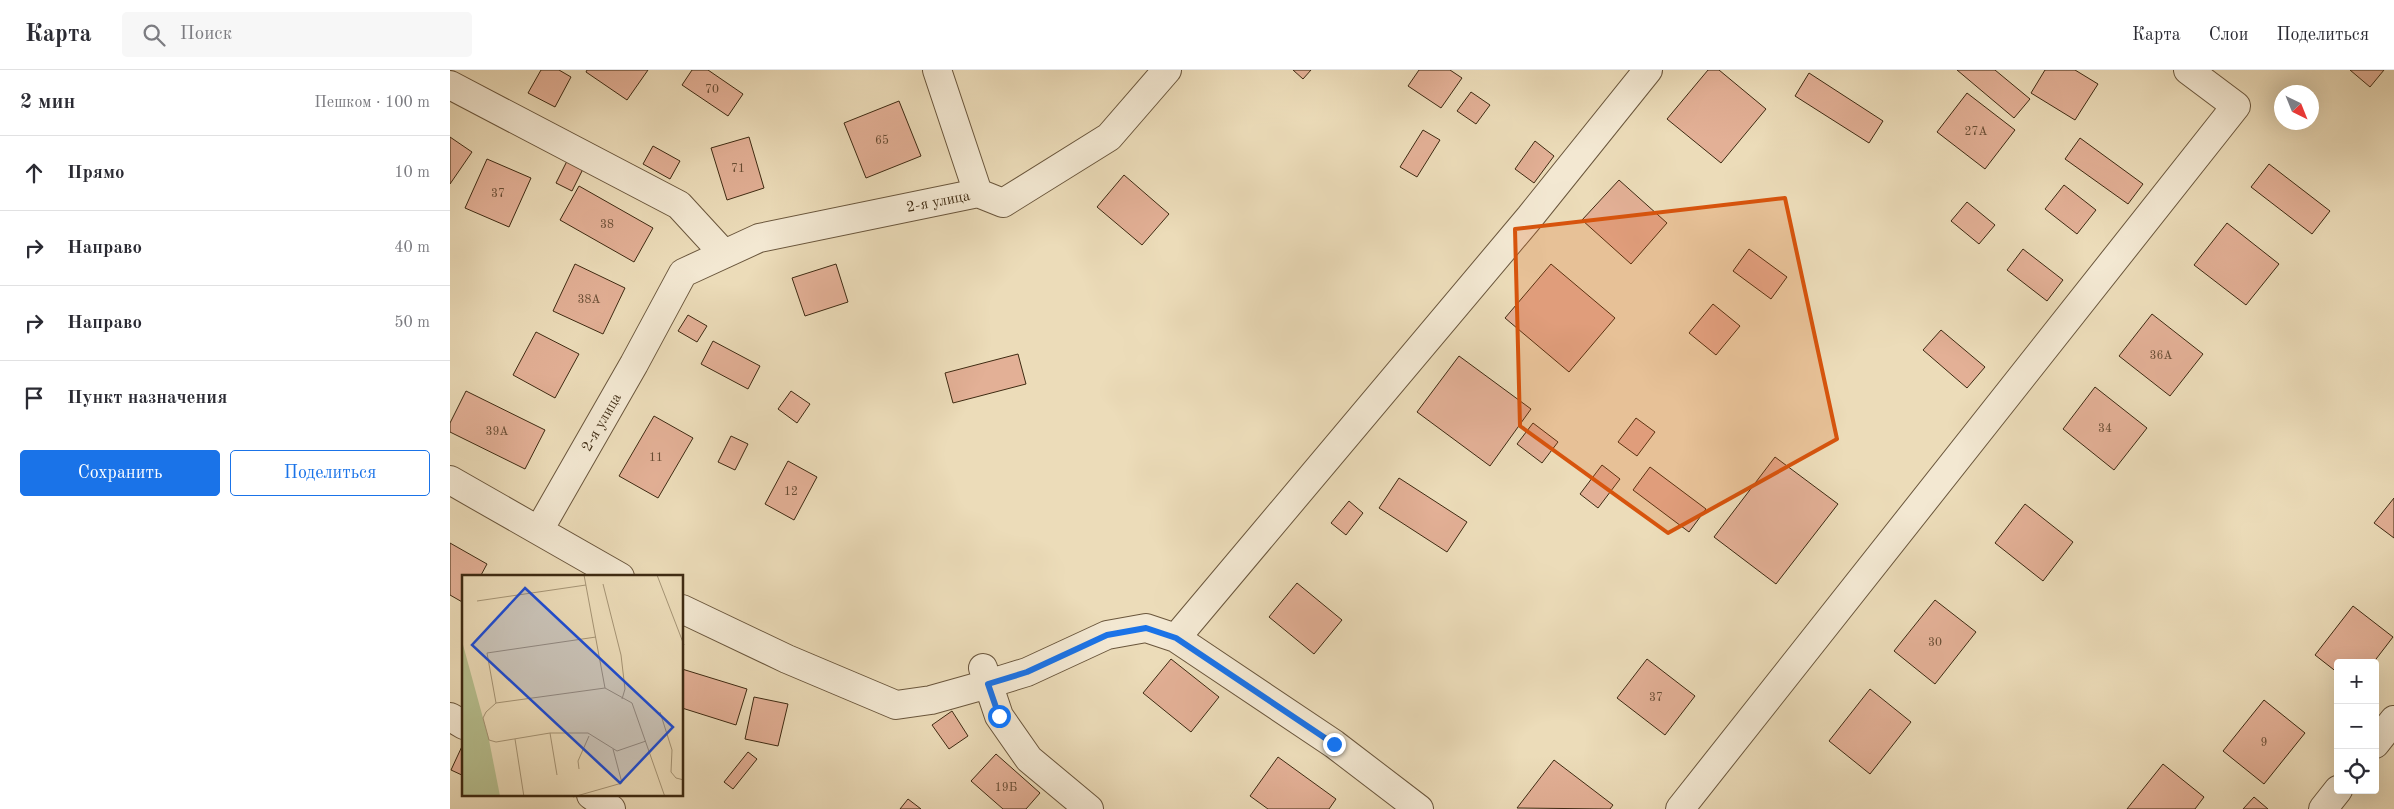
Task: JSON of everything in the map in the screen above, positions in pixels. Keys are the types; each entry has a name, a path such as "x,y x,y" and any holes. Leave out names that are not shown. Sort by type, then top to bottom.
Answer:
{"street":[{"path":"937,70 978,193"},
{"name":"2-я улица","path":"539,530 634,364 683,273 759,238 978,193 1003,203 1109,137 1167,70"},
{"path":"1176,638 1530,217 1648,70"},
{"path":"1680,809 2236,106 2188,70"},
{"path":"450,85 679,205 724,254"},
{"path":"450,480 618,575"},
{"path":"684,610 787,659 896,705 931,700 986,675 1027,672 1107,635 1146,628 1176,638 1334,744 1418,809"},
{"path":"986,675 999,716 1029,759 1089,809"},
{"path":"450,718 462,724"},
{"path":"2379,739 2394,720"},
{"path":"2323,809 2335,794"},
{"path":"592,796 611,809"}],"highlighted area":[{"path":"1785,198 1837,439 1668,533 1520,426 1515,229"}],"building":[{"path":"541,70 559,70 571,77 555,107 528,93"},
{"path":"587,70 648,70 627,100 586,72"},
{"path":"692,70 708,70 743,94 728,116 682,85"},
{"path":"1293,70 1311,70 1303,79"},
{"path":"1419,70 1450,70 1462,78 1441,108 1408,86"},
{"path":"1708,70 1719,70 1766,109 1721,163 1667,119"},
{"path":"1957,70 1995,70 2030,99 2014,118"},
{"path":"2045,70 2075,70 2098,84 2075,120 2031,93"},
{"path":"2350,70 2384,70 2370,87"},
{"path":"1809,73 1883,121 1869,143 1795,96"},
{"path":"1471,92 1490,105 1476,124 1457,111"},
{"path":"1967,93 2015,130 1985,169 1937,132"},
{"path":"899,101 921,156 866,178 844,123"},
{"path":"1423,130 1440,140 1417,177 1400,167"},
{"path":"450,137 472,152 450,184"},
{"path":"749,137 764,188 727,200 711,148"},
{"path":"2080,138 2143,184 2128,204 2065,159"},
{"path":"1535,141 1554,156 1534,183 1515,169"},
{"path":"653,146 680,161 670,179 643,164"},
{"path":"487,159 531,178 509,227 465,208"},
{"path":"567,161 583,169 572,191 556,183"},
{"path":"2269,164 2330,211 2312,234 2251,187"},
{"path":"1124,175 1169,214 1142,245 1097,207"},
{"path":"1619,180 1667,223 1631,264 1582,220"},
{"path":"2064,185 2096,210 2077,234 2045,209"},
{"path":"579,186 653,228 634,262 560,220"},
{"path":"1967,202 1995,225 1979,244 1951,221"},
{"path":"2227,223 2279,264 2246,305 2194,265"},
{"path":"1749,249 1787,277 1771,299 1733,271"},
{"path":"2023,249 2063,280 2047,301 2007,270"},
{"path":"575,264 625,288 603,334 553,311"},
{"path":"836,264 848,302 805,316 792,278"},
{"path":"1551,264 1615,318 1569,372 1505,318"},
{"path":"1713,304 1740,326 1716,355 1689,333"},
{"path":"2152,314 2203,354 2170,396 2119,356"},
{"path":"688,315 707,326 697,342 678,331"},
{"path":"1941,330 1985,367 1967,388 1923,350"},
{"path":"536,332 579,354 555,398 513,375"},
{"path":"713,341 760,366 748,389 701,364"},
{"path":"1018,354 1026,384 953,403 945,373"},
{"path":"1459,356 1531,409 1490,466 1417,412"},
{"path":"2095,387 2147,428 2114,470 2063,429"},
{"path":"466,391 545,430 525,469 450,432 450,423"},
{"path":"791,391 810,404 797,423 778,409"},
{"path":"654,416 693,438 658,498 619,476"},
{"path":"1636,418 1655,432 1637,456 1618,442"},
{"path":"1533,423 1558,442 1542,463 1517,444"},
{"path":"731,436 748,444 735,470 718,462"},
{"path":"1775,457 1838,504 1776,584 1714,537"},
{"path":"788,461 817,477 794,520 765,504"},
{"path":"1602,465 1620,479 1598,508 1580,494"},
{"path":"1650,467 1706,509 1689,532 1633,490"},
{"path":"1399,478 1467,522 1447,552 1379,508"},
{"path":"2394,498 2394,538 2374,523"},
{"path":"1349,501 1363,513 1346,535 1331,523"},
{"path":"2025,504 2073,542 2043,581 1995,543"},
{"path":"450,543 487,564 481,575 462,575 462,602 450,595"},
{"path":"1297,583 1342,620 1314,654 1269,617"},
{"path":"1935,600 1976,632 1935,684 1894,651"},
{"path":"2353,606 2393,637 2376,659 2334,659 2334,670 2315,655"},
{"path":"1171,659 1219,697 1191,732 1143,693"},
{"path":"1647,659 1695,696 1665,735 1617,698"},
{"path":"684,670 747,689 736,725 684,709"},
{"path":"1870,689 1911,722 1870,774 1829,741"},
{"path":"754,697 788,704 778,746 745,739"},
{"path":"2264,700 2305,733 2264,784 2223,751"},
{"path":"952,711 968,736 949,749 932,725"},
{"path":"462,746 462,775 451,770"},
{"path":"748,752 757,759 733,789 724,782"},
{"path":"996,754 1040,793 1026,809 1003,809 971,781"},
{"path":"1278,757 1336,799 1329,809 1268,809 1250,796"},
{"path":"1554,760 1613,805 1610,809 1517,808"},
{"path":"2163,764 2204,797 2195,809 2127,809"},
{"path":"2254,797 2268,809 2243,809"},
{"path":"908,799 921,809 900,809"}],"route":[{"path":"999,716 988,684 1027,672 1107,635 1146,628 1176,638 1334,744"}]}
